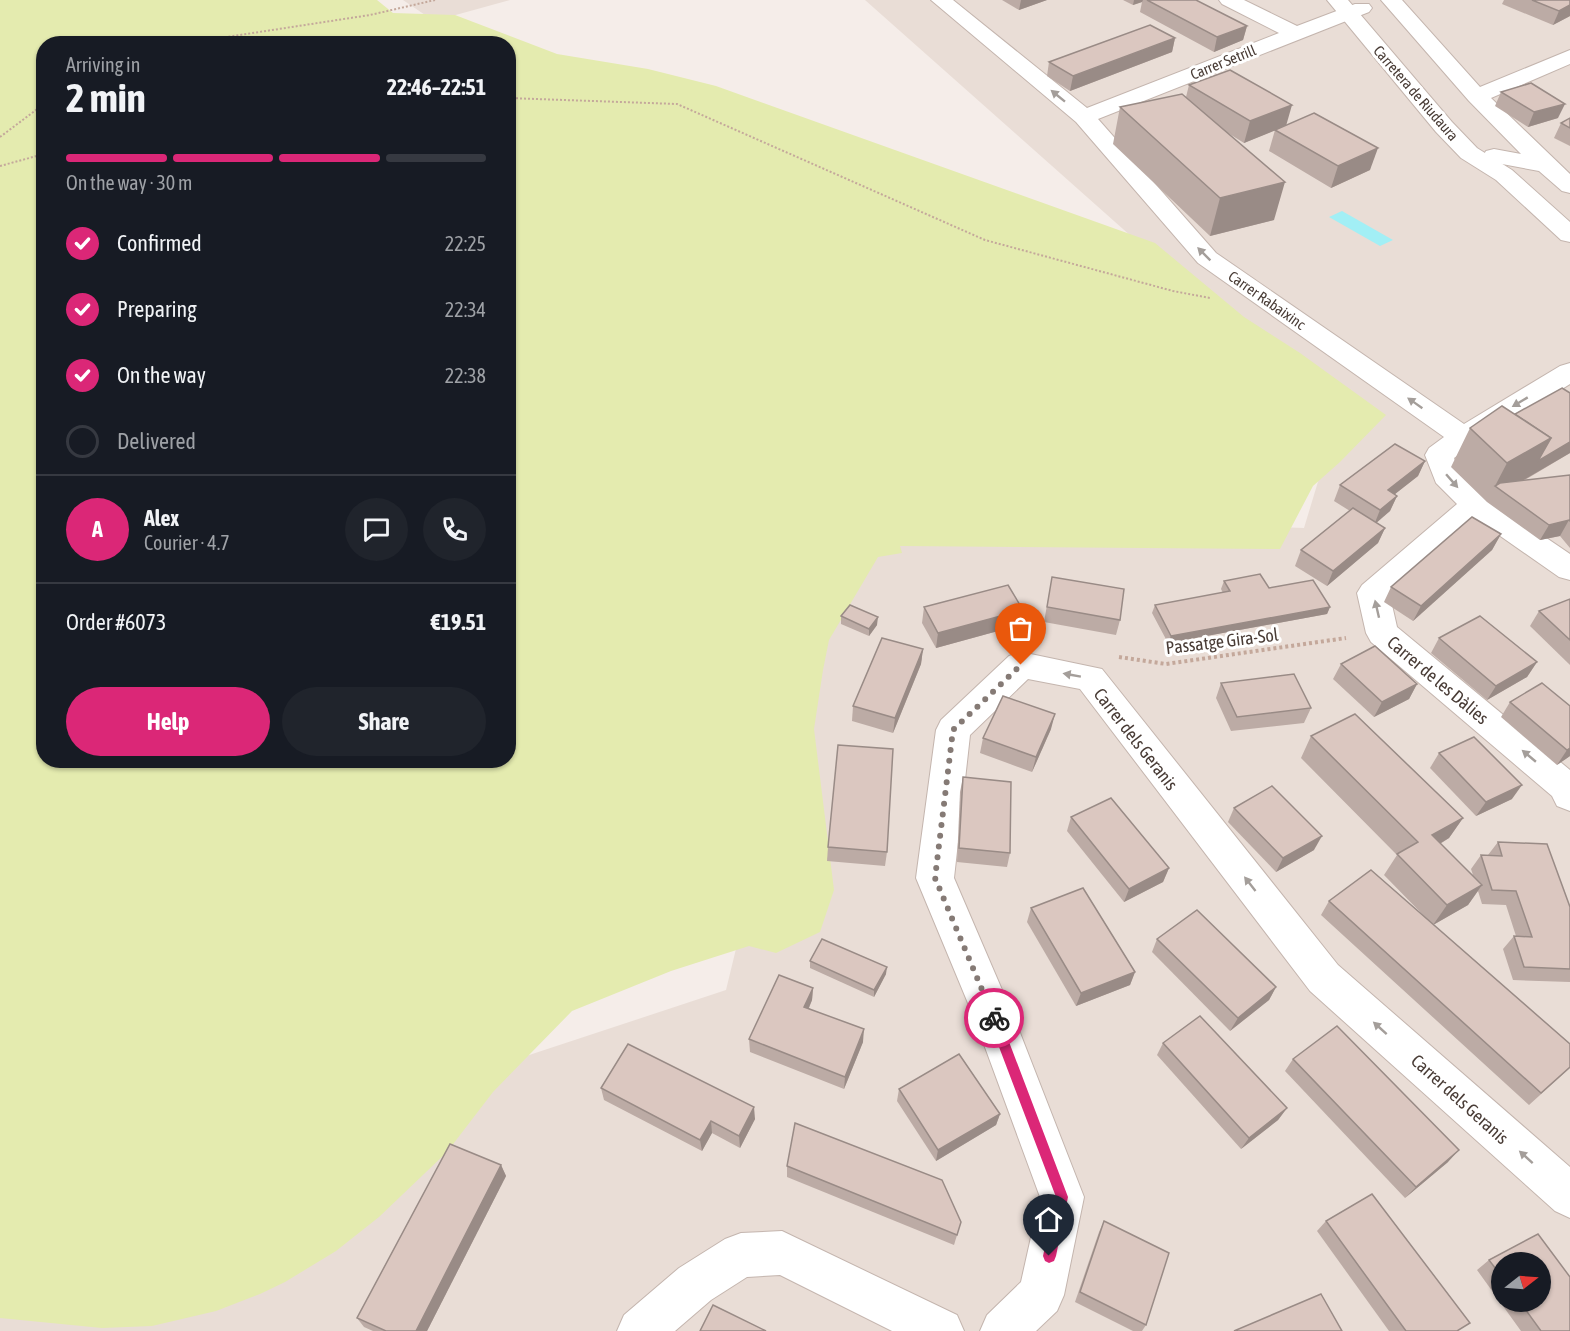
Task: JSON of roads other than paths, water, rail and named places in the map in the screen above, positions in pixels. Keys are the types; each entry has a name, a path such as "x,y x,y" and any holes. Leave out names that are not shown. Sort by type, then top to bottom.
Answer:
{"street":[{"name":"Carrer Rabaixinc","path":"941,0 1084,117 1207,258 1463,437"},
{"path":"1229,0 1296,34"},
{"path":"1391,0 1477,96 1545,166 1570,186"},
{"name":"Carrer Setrill","path":"1084,117 1296,34 1350,5"},
{"name":"Carretera de Riudaura","path":"1350,5 1452,135 1469,153 1499,166 1542,211 1570,236"},
{"path":"1477,96 1570,56"},
{"path":"1499,166 1570,167"},
{"path":"1542,211 1570,202"},
{"path":"1570,372 1463,437 1439,455 1446,476 1474,504 1570,569"},
{"name":"Carrer de les Dàlies","path":"1474,504 1373,593 1382,633 1565,786 1570,796"},
{"name":"Carrer dels Geranis","path":"1003,1331 1041,1295 1062,1197 995,1020 935,878 953,730 1021,665 1090,678 1324,978 1570,1196"},
{"path":"640,1331 695,1284 741,1255 782,1253 941,1331"}],"water":[{"path":"1342,211 1393,240 1380,246 1329,217"}]}
